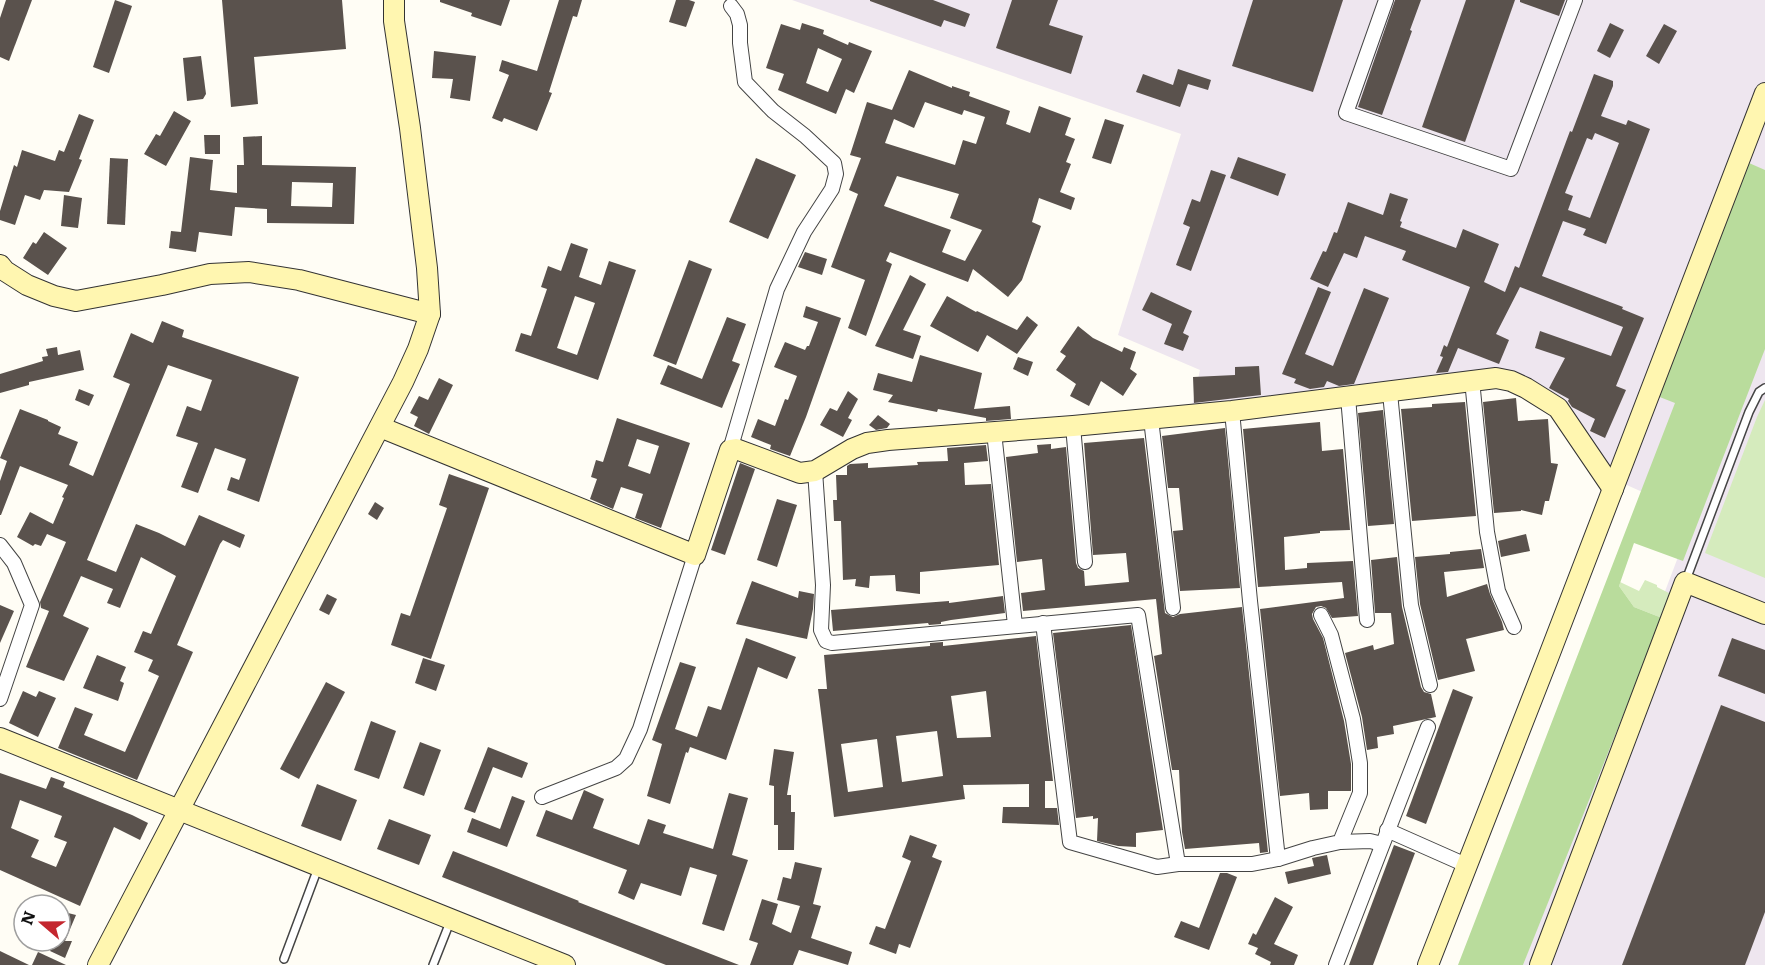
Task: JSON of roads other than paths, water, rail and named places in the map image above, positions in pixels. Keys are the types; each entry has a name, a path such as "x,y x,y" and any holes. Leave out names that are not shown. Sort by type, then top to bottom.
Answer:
{"street":[{"path":"98,965 380,427 418,349 430,314 427,268 410,128 394,21 394,0"},
{"path":"1386,0 1346,113 1511,169 1575,0"},
{"path":"542,797 616,768 626,759 640,729 730,450 777,289 804,231 832,189 836,174 834,163 773,111 746,82 740,43 740,25 737,14 731,6"},
{"path":"1428,965 1765,93"},
{"path":"0,265 5,271 27,285 54,296 76,301 210,274 249,272 299,280 430,314"},
{"path":"730,450 736,449 800,473 815,471 852,449 867,443 888,440 1232,411 1496,378 1510,381 1542,396 1558,408 1613,489"},
{"path":"1472,380 1487,532 1498,591 1514,627"},
{"path":"1390,393 1411,605 1430,685"},
{"path":"1348,397 1367,620"},
{"path":"1232,411 1278,859"},
{"path":"1151,419 1173,608"},
{"path":"1073,426 1084,562"},
{"path":"380,427 695,555"},
{"path":"994,432 1015,625"},
{"path":"815,471 823,585 821,630 826,640 832,643 1138,615 1178,864"},
{"path":"0,545 14,563 32,605 0,699"},
{"path":"1540,965 1685,582 1765,614"},
{"path":"1321,615 1330,635 1353,718 1360,763 1360,793 1340,842"},
{"path":"1043,623 1070,842 1157,867 1178,864 1252,864 1340,842 1370,841 1382,844"},
{"path":"1336,965 1428,727"},
{"path":"0,738 562,965"},
{"path":"1387,830 1466,865"}],"lane":[{"path":"1685,582 1749,412 1760,392 1765,388"},
{"path":"284,959 319,866"},
{"path":"433,965 451,919"}]}
